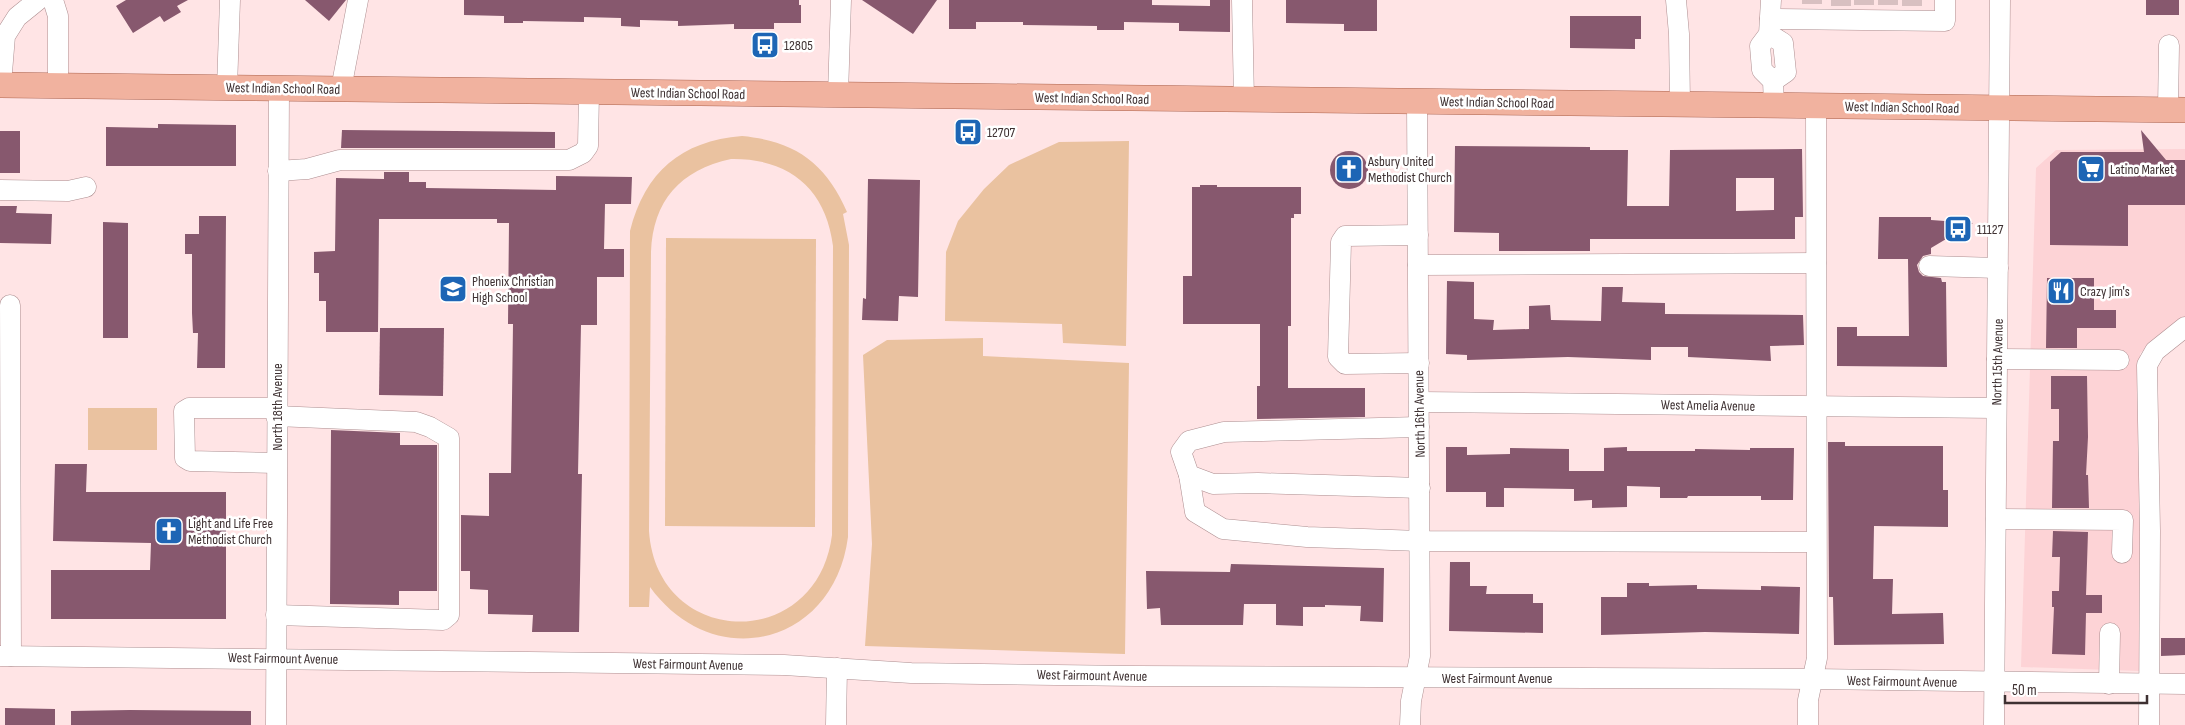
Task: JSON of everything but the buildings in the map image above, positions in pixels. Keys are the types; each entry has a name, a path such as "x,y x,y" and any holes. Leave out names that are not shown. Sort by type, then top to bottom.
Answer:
{"main road":[{"name":"West Indian School Road","path":"1,85 2177,109"}],"street":[{"path":"1,85 5,36 17,17 38,0"},
{"path":"53,0 58,16 58,86"},
{"path":"227,88 230,0"},
{"path":"341,89 358,0"},
{"path":"838,95 841,0"},
{"path":"1242,0 1244,100"},
{"path":"1676,0 1679,34 1680,104"},
{"path":"1774,105 1773,80 1786,72 1786,62 1783,43 1770,18 1812,12 1912,13 1945,21 1945,0"},
{"name":"North 15th Avenue","path":"1994,725 2000,0"},
{"path":"2169,45 2177,109"},
{"name":"North 18th Avenue","path":"276,725 279,88"},
{"path":"278,171 307,169 340,160 568,160 583,153 588,146 589,92"},
{"name":"North 16th Avenue","path":"1410,725 1411,701 1420,656 1418,102"},
{"path":"1808,725 1808,700 1818,658 1816,542 1816,106"},
{"path":"0,190 68,191 86,187"},
{"path":"1418,235 1345,236 1341,242 1338,357 1345,364 1419,362"},
{"path":"1418,266 1816,263"},
{"path":"1929,266 1998,268"},
{"path":"6,656 10,305"},
{"path":"2149,725 2150,531 2147,365 2155,351 2185,327"},
{"path":"1997,359 2119,360"},
{"name":"West Amelia Avenue","path":"1419,402 1996,408"},
{"path":"276,463 190,461 184,458 184,411 189,408 277,412 416,422 450,438 450,615 443,620 276,615"},
{"path":"1419,427 1224,432 1189,441 1182,452 1189,474 1195,512 1223,529 1307,537 1420,541 1816,542"},
{"path":"1189,474 1212,484 1258,483 1420,488"},
{"path":"1996,519 2123,520 2122,553"},
{"path":"2109,684 2110,633"},
{"name":"West Fairmount Avenue","path":"6,656 784,665 950,673 1813,679 2185,684"},
{"path":"836,725 837,668"}],"shaded area":[{"path":"742,136 778,143 793,149 819,168 839,195 847,212 843,214 849,245 848,537 838,574 820,603 796,623 768,636 737,638 706,632 676,615 650,587 649,607 629,607 630,231 645,192 656,176 669,163 684,153 720,139","holes":["731,159 751,160 770,164 801,180 813,193 822,208 829,226 833,246 832,535 820,574 798,601 770,617 738,622 706,615 679,598 659,570 649,531 651,252 657,218 673,190 697,171 713,164"]},
{"path":"1129,141 1126,346 1063,343 1062,324 945,321 946,252 958,221 984,189 1009,165 1059,142"},
{"path":"2185,149 2185,318 2140,353 2140,671 2021,667 2036,168 2056,150"},
{"path":"666,238 816,239 815,527 665,526"},
{"path":"983,338 983,356 1129,363 1125,654 865,646 872,544 863,355 887,340"},
{"path":"88,408 157,408 157,450 88,450"}],"tunnel":[{"path":"1841,0 1841,6"},
{"path":"1864,0 1864,5"},
{"path":"1888,0 1888,5"},
{"path":"1912,0 1912,6"}],"place":[{"name":"12805","path":"765,45"},
{"name":"12707","path":"968,132"},
{"name":"Asbury United Methodist Church","path":"1349,169"},
{"name":"Latino Market","path":"2091,169"},
{"name":"11127","path":"1958,229"},
{"name":"Phoenix Christian High School","path":"453,289"},
{"name":"Crazy Jim's","path":"2061,291"},
{"name":"Light and Life Free Methodist Church","path":"169,531"}]}
